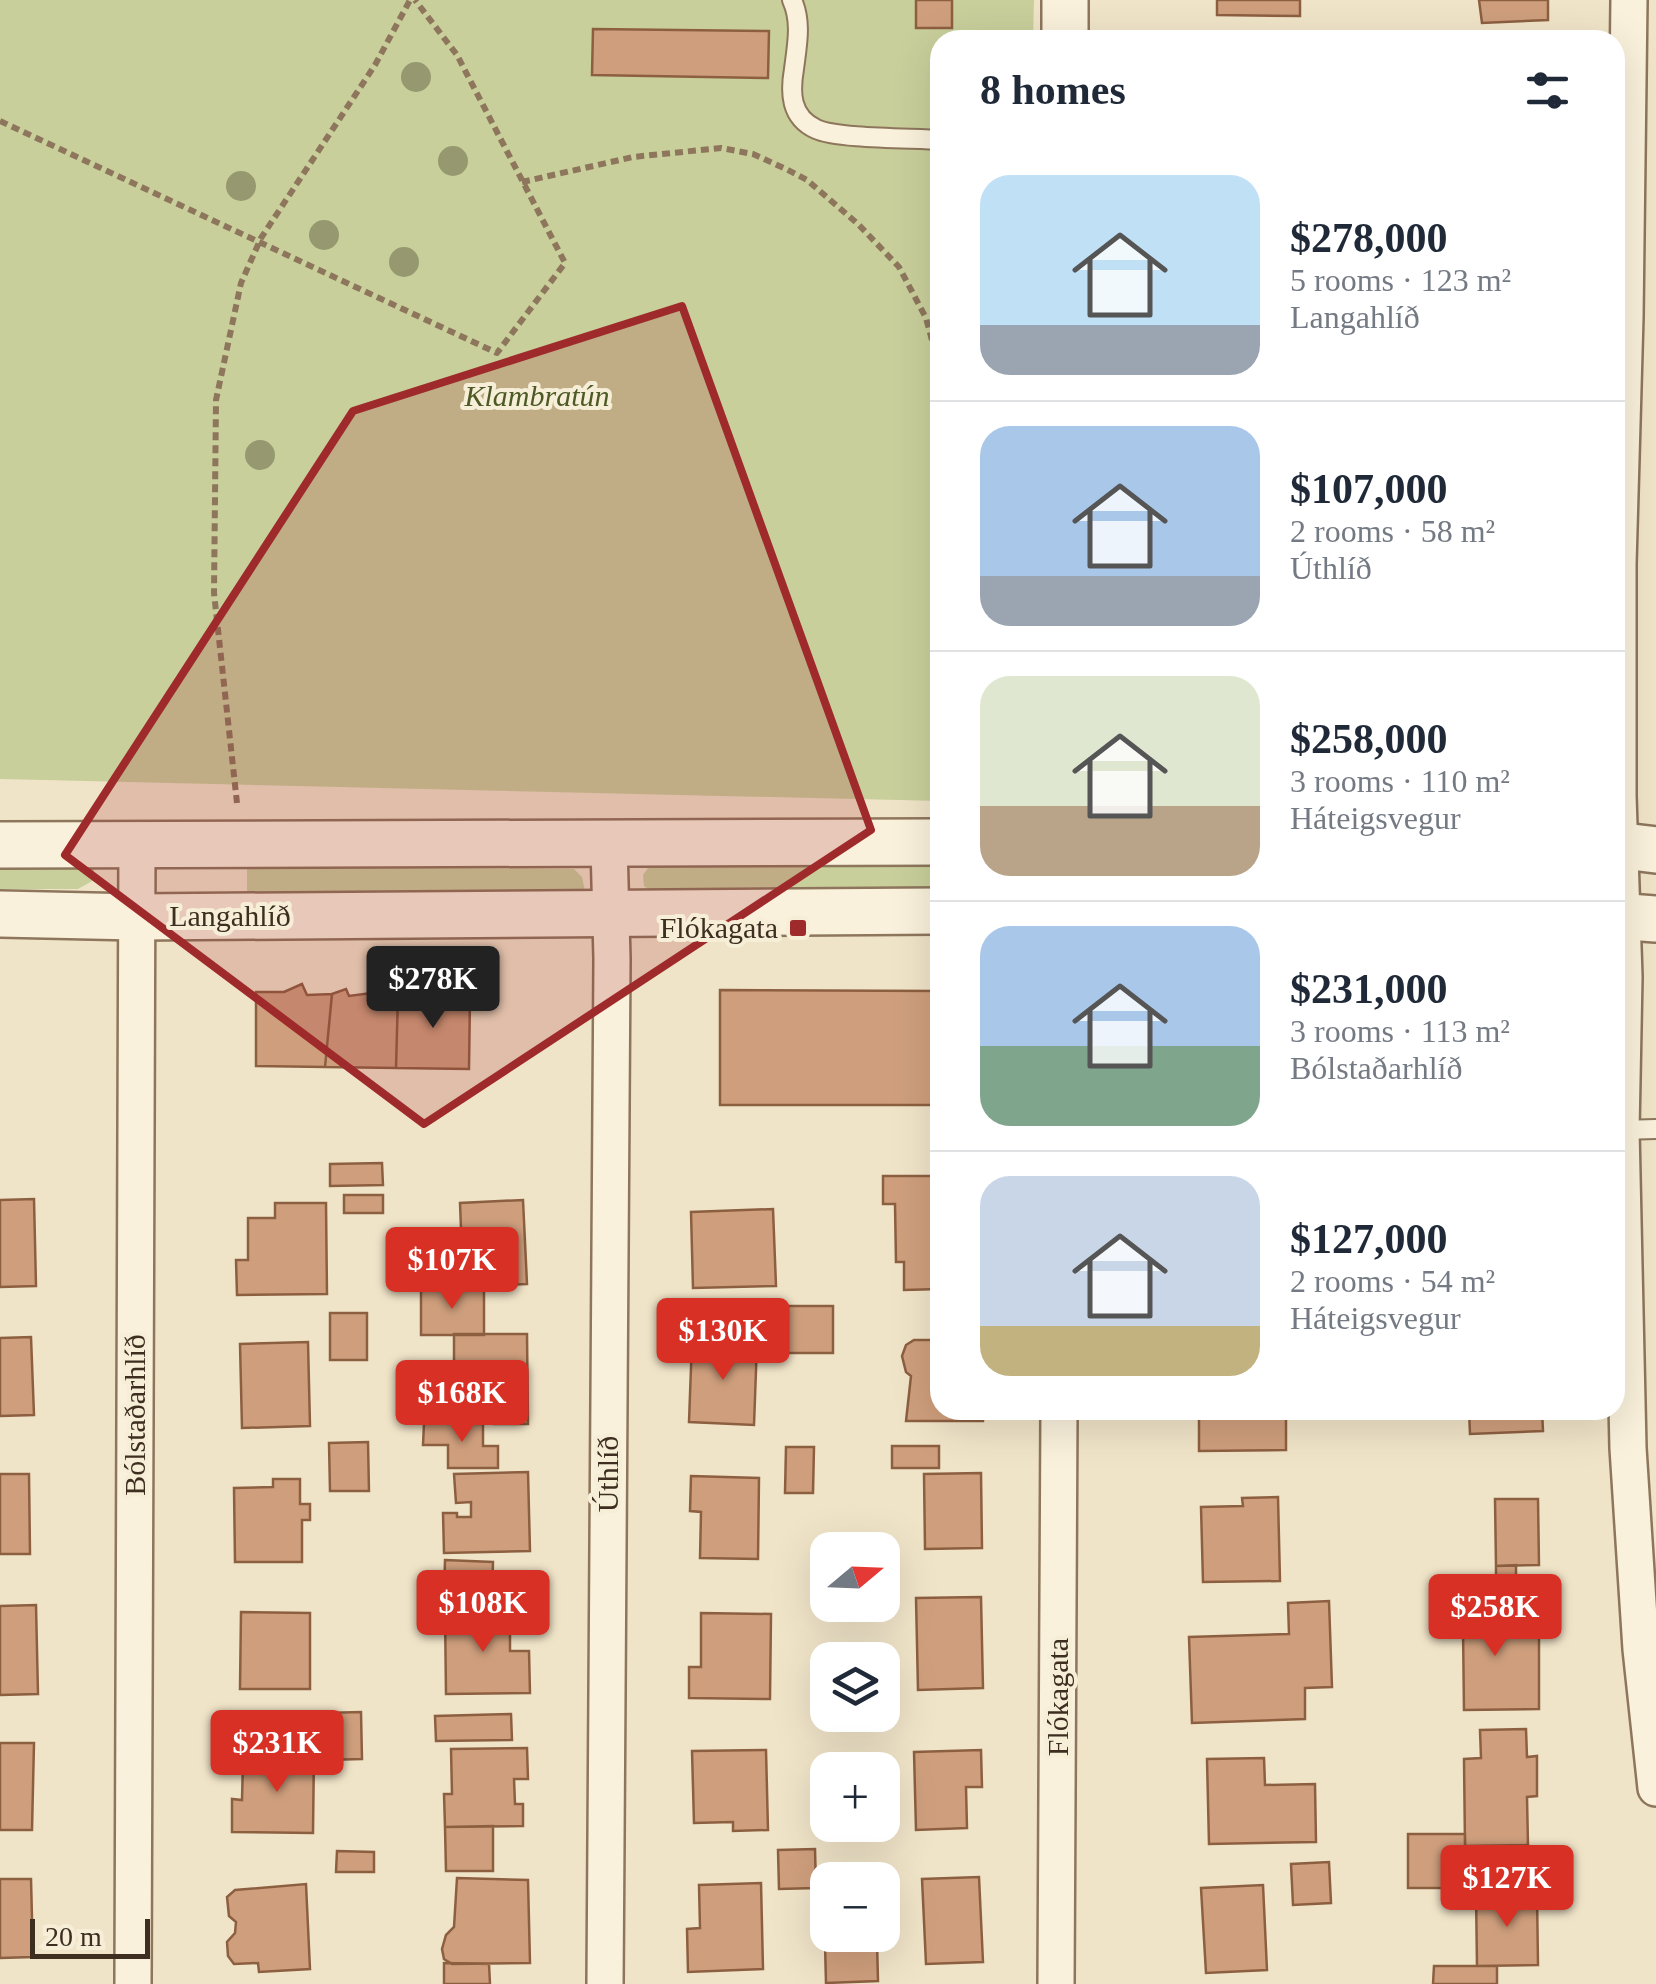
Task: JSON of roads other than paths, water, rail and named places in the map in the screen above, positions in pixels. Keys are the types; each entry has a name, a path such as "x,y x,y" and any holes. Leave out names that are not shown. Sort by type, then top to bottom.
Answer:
{"street":[{"path":"1065,30 1066,0"},
{"path":"1625,489 1641,318 1629,0"},
{"path":"1625,729 1639,1130 1628,1448 1649,1649 1656,1788"},
{"path":"0,845 930,842"},
{"name":"Úthlíð","path":"605,1984 610,845"},
{"name":"Bólstaðarhlíð","path":"133,1984 137,846"},
{"name":"Langahlíð","path":"0,914 137,917 930,911"},
{"name":"Flókagata","path":"1056,1984 1059,1420"}],"lane":[{"path":"792,0 799,37 790,94 797,112 815,129 930,139"}],"place":[{"name":"Flókagata","path":"798,928"}],"park label":[{"name":"Klambratún","path":"537,396"}]}
